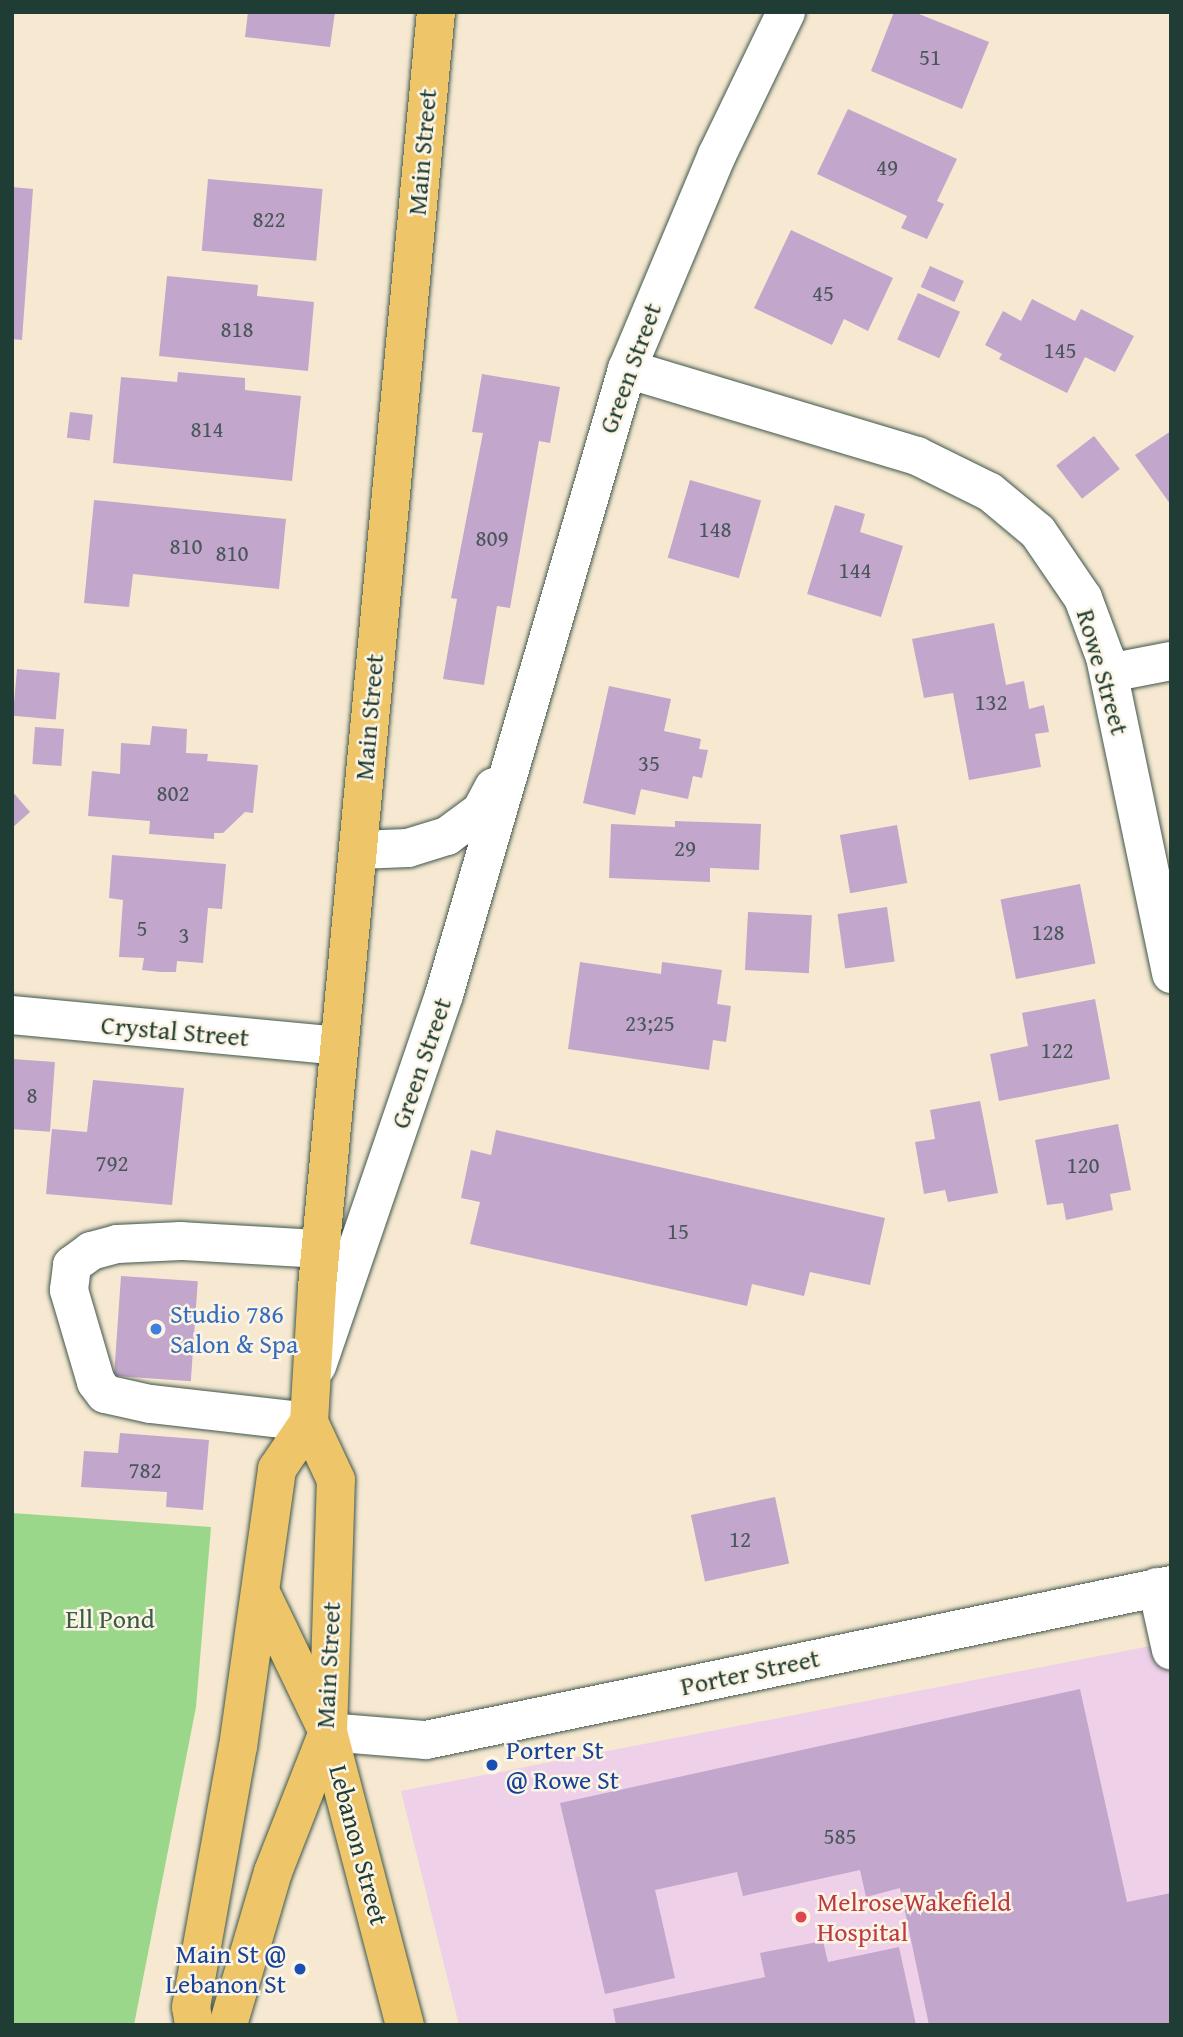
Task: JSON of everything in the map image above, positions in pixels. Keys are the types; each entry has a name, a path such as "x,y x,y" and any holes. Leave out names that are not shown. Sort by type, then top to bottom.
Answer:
{"main road":[{"name":"Main Street","path":"228,2025 273,1872 328,1732 337,1480 309,1422 320,1250 436,12"},
{"path":"194,2025 191,2007 262,1595 277,1469 309,1422"},
{"name":"Lebanon Street","path":"262,1595 328,1732 405,2025"}],"street":[{"name":"Green Street","path":"312,1381 444,995 515,740 627,369 717,155 786,12"},
{"name":"Rowe Street","path":"627,369 918,456 990,492 1038,532 1067,570 1092,618 1109,673 1171,974"},
{"path":"1109,673 1171,661"},
{"name":"Green Street","path":"358,850 431,843 461,828 487,802 515,740"},
{"name":"Crystal Street","path":"12,1015 339,1046"},
{"path":"309,1422 150,1404 106,1394 96,1382 69,1290 72,1265 91,1251 117,1244 181,1241 320,1250"},
{"path":"1164,1586 1171,1650"},
{"name":"Porter Street","path":"328,1732 426,1740 1164,1586"}],"shaded area":[{"name":"MelroseWakefield Hospital","path":"1171,1642 1171,2025 459,2025 401,1791"}],"green space":[{"name":"Ell Pond","path":"12,1513 211,1527 196,1707 134,2025 12,2025"}],"building":[{"path":"248,12 335,12 330,47 245,37"},
{"path":"894,12 914,12 989,42 962,109 871,71"},
{"path":"848,109 957,159 937,201 944,204 927,239 901,228 907,216 817,174"},
{"path":"208,179 323,189 316,261 202,251"},
{"path":"12,187 33,189 22,340 12,339"},
{"path":"791,230 893,278 868,331 844,319 832,345 754,308"},
{"path":"930,266 964,281 954,302 921,287"},
{"path":"167,276 258,285 257,296 314,302 308,371 159,356"},
{"path":"918,293 960,312 939,358 897,340"},
{"path":"1032,299 1075,321 1081,309 1134,336 1115,372 1085,357 1067,393 999,359 1002,354 985,345 1003,311 1021,321"},
{"path":"178,372 245,378 245,390 301,396 292,481 113,463 121,377 177,382"},
{"path":"482,374 560,387 550,443 539,441 510,608 497,606 484,685 443,679 457,599 451,598 483,433 472,432"},
{"path":"70,412 93,415 90,441 67,438"},
{"path":"1171,431 1171,505 1135,455"},
{"path":"1094,436 1120,469 1082,499 1056,466"},
{"path":"690,480 761,500 739,578 668,558"},
{"path":"94,500 286,519 279,589 133,574 129,607 84,603"},
{"path":"835,505 865,514 860,532 903,546 881,617 807,594"},
{"path":"994,623 1006,685 1024,681 1029,709 1044,705 1049,732 1035,734 1041,767 969,780 953,693 924,698 912,639"},
{"path":"17,669 60,673 56,720 13,716"},
{"path":"609,686 671,699 664,731 701,739 699,749 708,750 702,778 693,776 688,799 641,789 635,815 583,803"},
{"path":"152,726 187,729 186,753 208,754 207,761 258,765 253,813 245,812 223,833 214,833 214,839 149,834 150,821 88,816 92,771 120,774 121,743 150,745"},
{"path":"35,727 64,729 61,766 32,764"},
{"path":"12,791 30,812 12,828"},
{"path":"675,821 761,824 759,870 710,868 710,882 609,878 611,824 675,827"},
{"path":"897,825 907,883 850,893 840,835"},
{"path":"112,855 226,864 222,909 208,908 203,963 177,961 176,972 160,972 142,970 144,958 119,957 123,900 109,898"},
{"path":"1080,884 1095,964 1016,979 1000,899"},
{"path":"887,907 895,961 845,968 837,914"},
{"path":"748,912 812,915 809,973 745,970"},
{"path":"580,962 661,974 662,962 722,970 717,1004 731,1006 726,1042 713,1040 709,1070 568,1049"},
{"path":"1095,999 1110,1079 999,1101 990,1054 1028,1046 1022,1013"},
{"path":"12,1059 55,1062 50,1132 12,1129"},
{"path":"93,1080 184,1088 172,1205 46,1194 52,1129 87,1132"},
{"path":"980,1101 998,1193 948,1202 945,1190 924,1194 915,1142 935,1139 930,1110"},
{"path":"1118,1124 1131,1190 1110,1194 1113,1210 1066,1220 1063,1203 1047,1205 1035,1140"},
{"path":"496,1130 885,1218 870,1285 810,1272 804,1296 752,1284 747,1306 470,1244 480,1202 461,1198 471,1150 491,1155"},
{"path":"121,1276 198,1281 191,1381 114,1376"},
{"path":"120,1433 209,1440 203,1510 166,1507 167,1492 81,1487 84,1451 118,1453"},
{"path":"775,1497 789,1564 705,1581 691,1515"},
{"path":"1080,1689 1127,1902 1171,1893 1171,2025 929,2025 900,1888 866,1897 860,1870 743,1896 737,1872 655,1890 675,1978 605,1994 560,1803"},
{"path":"823,1941 828,1962 899,1947 916,2025 616,2025 613,2009 765,1977 760,1953"}],"place":[{"name":"Studio 786 Salon & Spa","path":"156,1329"},
{"name":"Porter St @ Rowe St","path":"492,1765"},
{"name":"MelroseWakefield Hospital","path":"801,1917"},
{"name":"Main St @ Lebanon St","path":"300,1969"}]}
